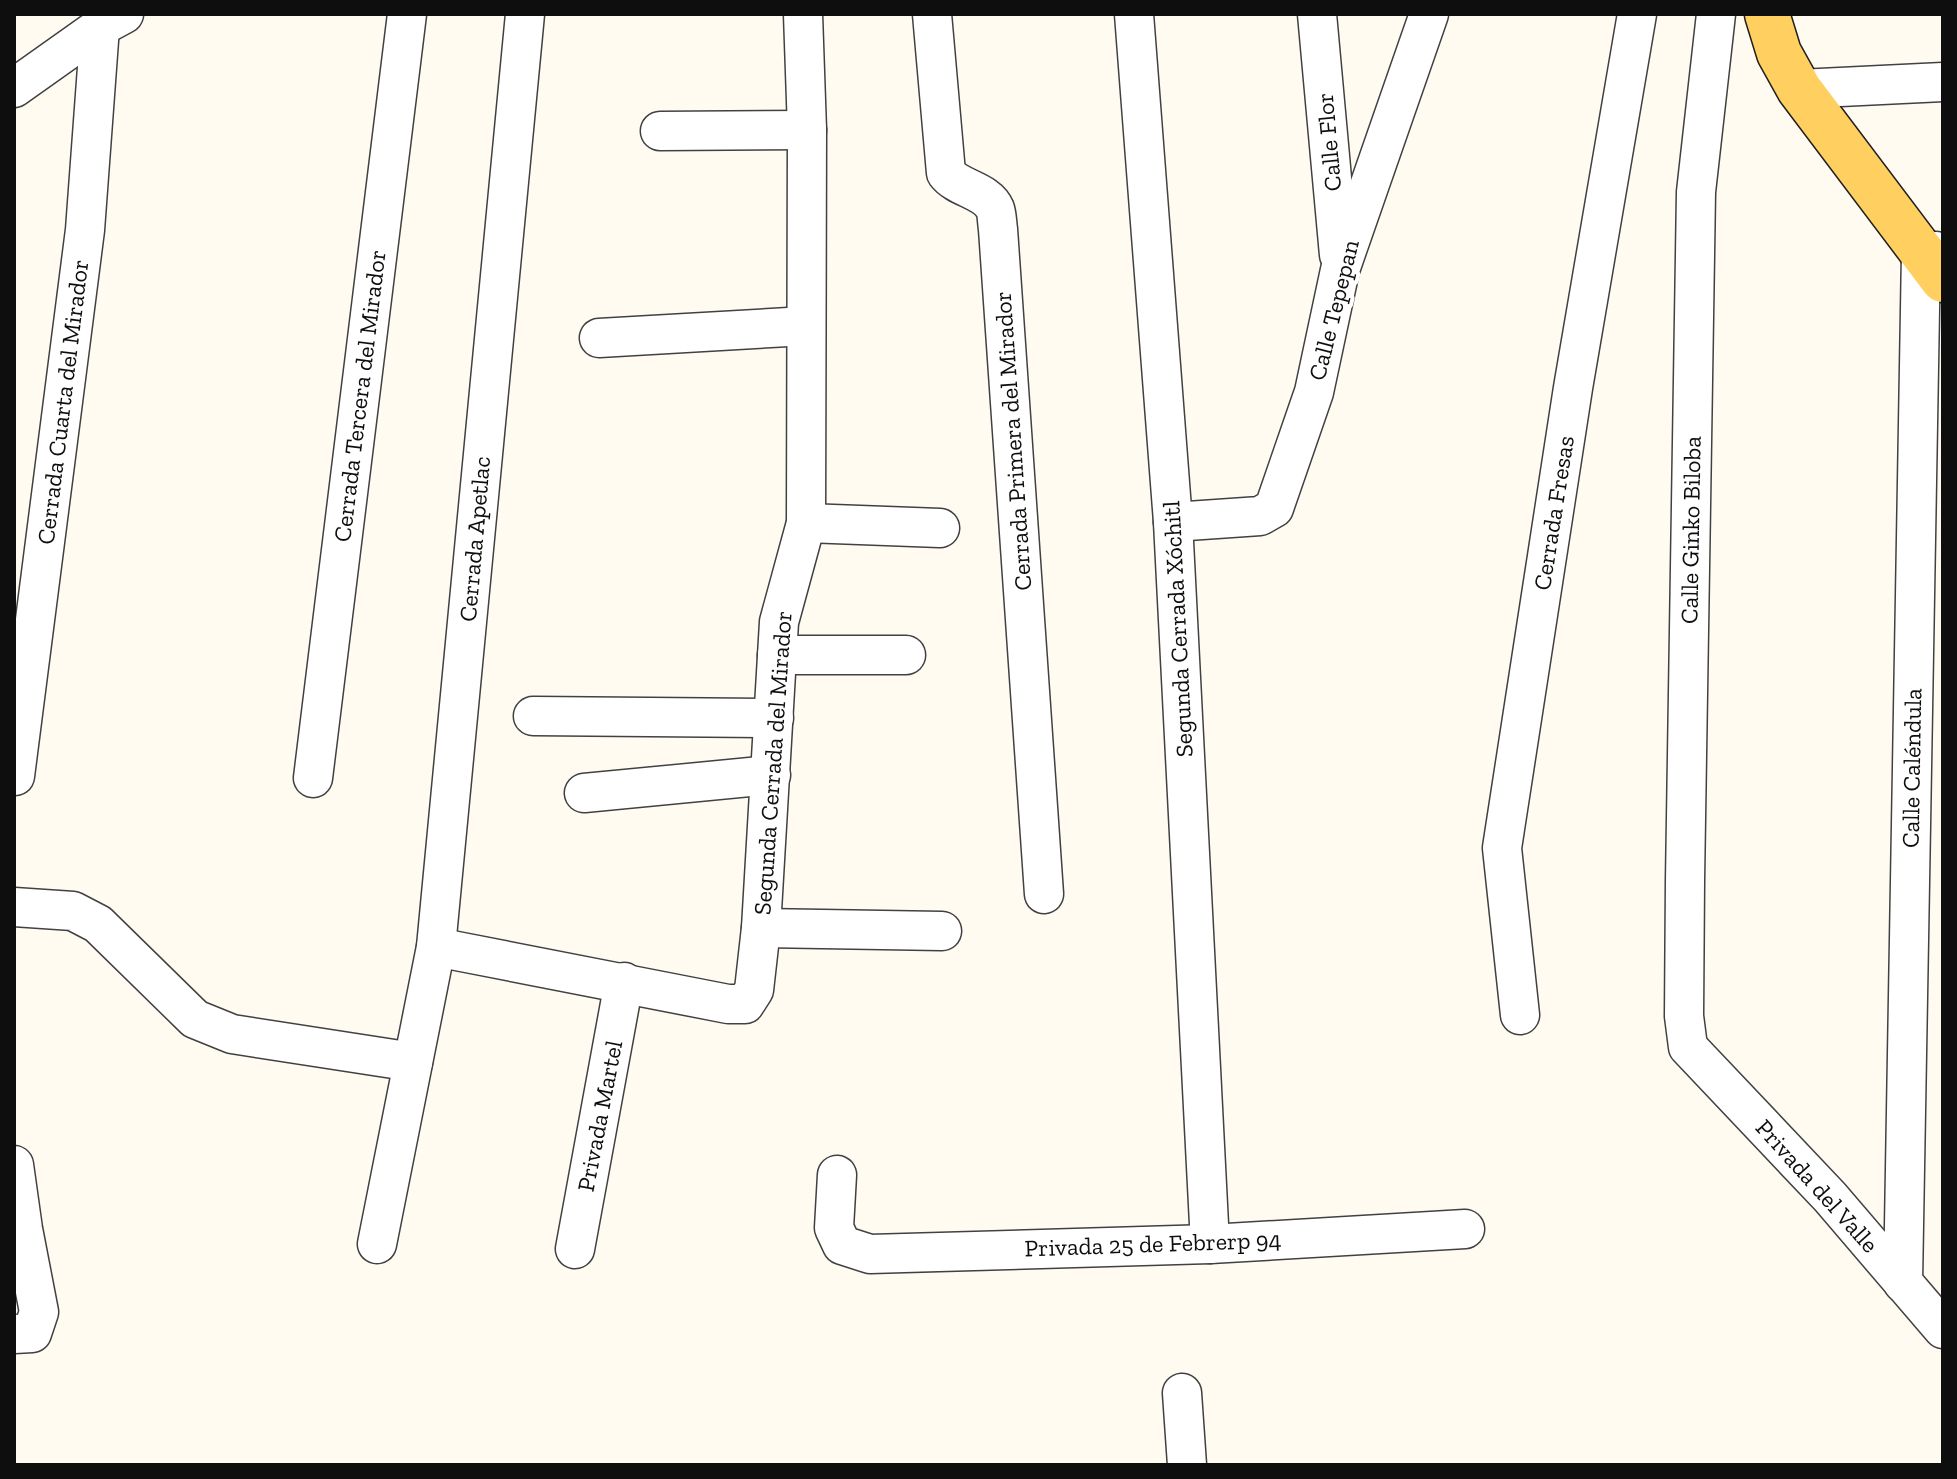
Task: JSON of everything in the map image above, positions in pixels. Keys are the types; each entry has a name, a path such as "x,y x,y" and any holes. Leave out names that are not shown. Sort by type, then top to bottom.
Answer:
{"main road":[{"path":"1767,14 1779,53 1799,89 1936,261"}],"street":[{"name":"Cerrada Tercera del Mirador","path":"313,778 407,14"},
{"name":"Cerrada Apetlac","path":"377,1244 436,947 525,14"},
{"name":"Segunda Cerrada del Mirador","path":"436,947 728,1004 745,1004 754,990 761,928 779,622 806,523 807,130 803,14"},
{"name":"Cerrada Primera del Mirador","path":"932,14 946,173 953,182 986,199 995,209 998,229 1044,894"},
{"name":"Segunda Cerrada Xóchitl","path":"1134,14 1173,522 1210,1244"},
{"name":"Calle Flor","path":"1317,14 1340,270"},
{"name":"Calle Tepepan","path":"1173,522 1260,516 1274,508 1314,392 1340,270 1429,14"},
{"name":"Cerrada Fresas","path":"1520,1015 1502,848 1573,388 1637,14"},
{"name":"Calle Ginko Biloba","path":"1688,1047 1684,1016 1696,192 1716,14"},
{"path":"14,88 112,20"},
{"name":"Cerrada Cuarta del Mirador","path":"15,776 112,20"},
{"path":"1799,89 1943,82"},
{"path":"660,131 807,130"},
{"name":"Calle Caléndula","path":"1903,1283 1936,261"},
{"path":"599,338 806,326"},
{"path":"806,523 940,528"},
{"path":"777,655 906,655"},
{"path":"533,716 774,718"},
{"path":"584,793 771,775"},
{"path":"14,907 73,911 98,924 195,1019 232,1034 413,1062"},
{"path":"761,928 942,931"},
{"name":"Privada Martel","path":"575,1249 624,982"},
{"name":"Privada del Valle","path":"1688,1047 1830,1197 1943,1329"},
{"path":"14,1165 18,1229 39,1312 23,1333"},
{"name":"Privada 25 de Febrerp 94","path":"837,1175 834,1228 842,1245 870,1254 1210,1244 1465,1229"},
{"path":"1182,1393 1187,1465"}]}
